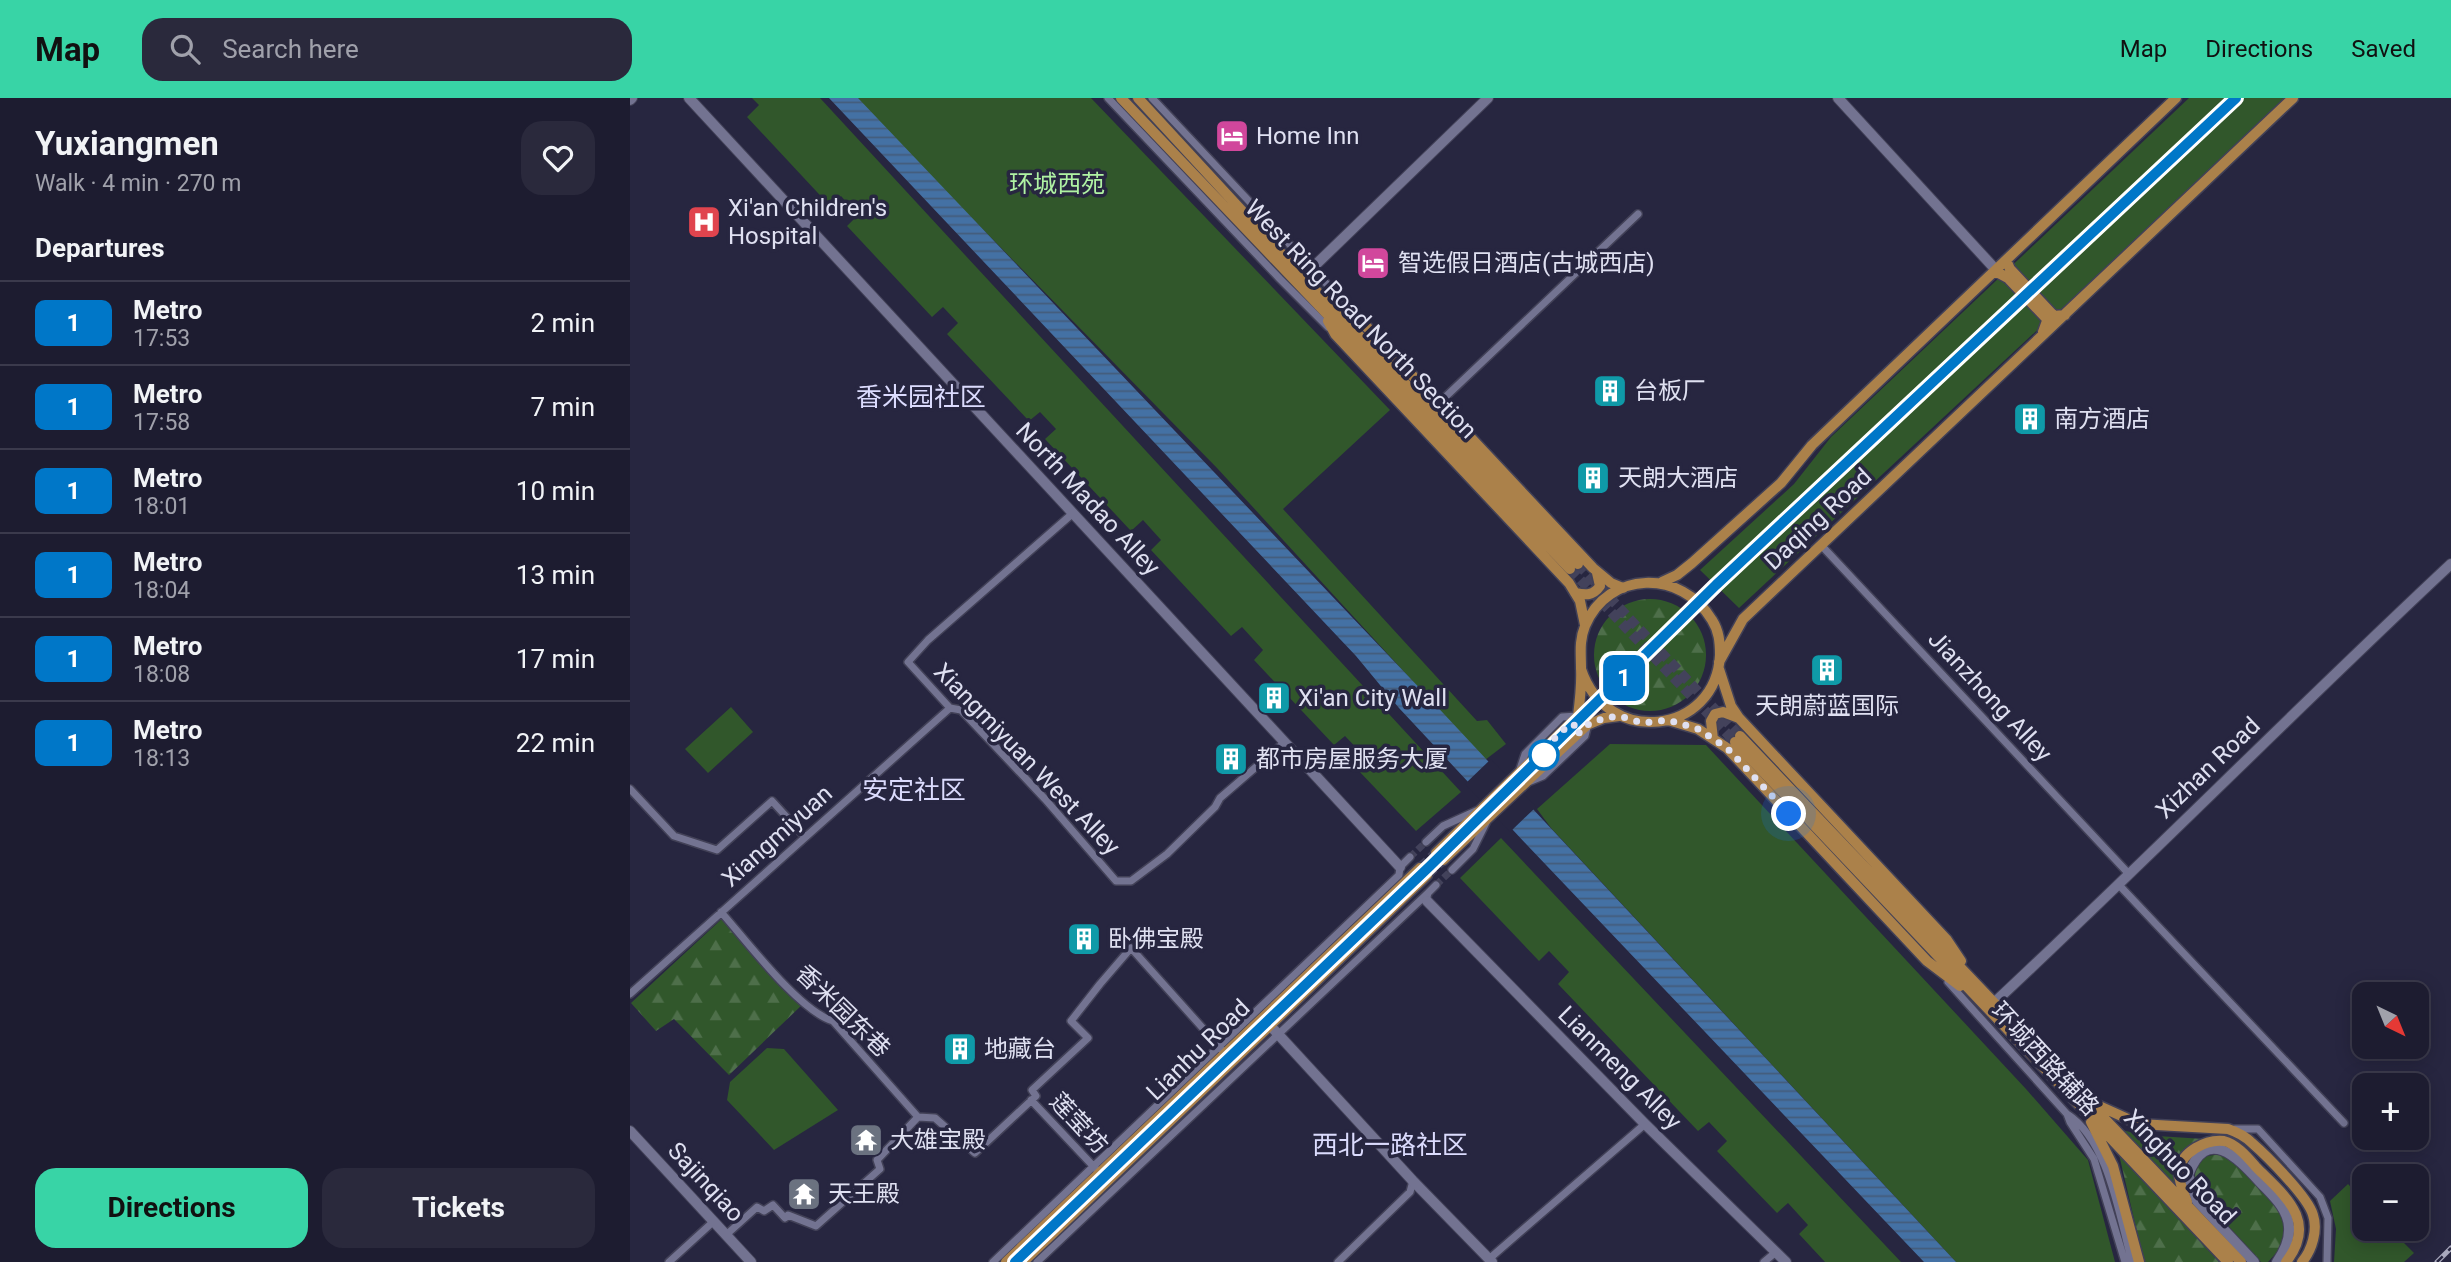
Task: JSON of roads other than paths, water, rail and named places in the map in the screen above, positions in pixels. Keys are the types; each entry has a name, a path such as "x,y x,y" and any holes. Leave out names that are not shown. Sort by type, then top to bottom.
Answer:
{"main road":[{"name":"West Ring Road North Section","path":"1122,98 1574,567"},
{"name":"West Ring Road North Section","path":"1138,98 1307,272 1320,301"},
{"path":"1578,734 1574,720 1581,668 1580,654 1585,625 1594,610 1607,597 1623,588 1661,582 1692,564 1781,483 1812,446 2176,98"},
{"name":"Daqing Road","path":"1719,666 1743,619 2293,98"},
{"path":"2006,260 2010,270 2054,316 2065,315"},
{"path":"1995,270 2008,278 2046,318 2046,329 2038,341"},
{"path":"1320,301 1335,334 1567,580 1580,601 1585,625"},
{"path":"1320,301 1364,324 1597,573 1623,588"},
{"path":"1575,593 1591,595 1597,592 1600,586 1597,573"},
{"path":"1581,668 1585,680 1599,701 1619,716 1643,723 1668,720 1687,712 1703,698 1712,686 1719,666 1720,642 1716,628 1702,606 1690,595 1661,582"},
{"path":"1719,666 1731,706 1739,718 1947,940 1970,976"},
{"path":"1713,739 1711,720 1715,714 1723,712 1739,718"},
{"path":"1440,856 1485,814 1527,782 1587,725 1604,718 1619,716"},
{"path":"1485,814 1519,773 1574,720"},
{"path":"1668,720 1698,729 1727,748 1938,971 1981,1001"},
{"path":"2139,1262 2113,1166 2085,1104 1995,1002 1737,739 2062,1086 2085,1104 2139,1124 2228,1129 2252,1142 2305,1199 2313,1214 2315,1229 2312,1243 2302,1262"},
{"name":"Lianhu Road","path":"1006,1262 1222,1050 1263,1017 1423,872 1274,1030 1023,1262"},
{"name":"Xinghuo Road","path":"2085,1104 2188,1205 2241,1262"},
{"name":"Xinghuo Road","path":"2085,1104 2228,1262"},
{"path":"2188,1205 2179,1172 2183,1160 2198,1145 2224,1141 2242,1151 2289,1200 2295,1211 2300,1231 2297,1249 2286,1262"}],"street":[{"name":"North Madao Alley","path":"689,98 1400,867"},
{"path":"1108,98 1335,334"},
{"path":"1152,98 1307,272 1364,324"},
{"path":"1307,272 1488,98"},
{"path":"1838,98 1995,270"},
{"path":"1439,403 1639,214"},
{"name":"Xiangmiyuan West Alley","path":"1072,514 928,640 908,662 950,708 961,710 1045,799 1116,881 1131,881 1167,855 1215,807 1220,798 1285,742"},
{"name":"Jianzhong Alley","path":"1821,545 2129,874"},
{"name":"Xizhan Road","path":"1995,1002 2451,564"},
{"name":"Xiangmiyuan","path":"630,994 950,708"},
{"path":"1527,782 1543,776 1584,736 1587,725"},
{"path":"630,789 674,836 717,850 772,801 805,837"},
{"path":"1426,842 1443,825 1485,814"},
{"path":"1452,870 1473,849 1485,814"},
{"path":"1031,1100 1036,1096 1032,1090 1088,1038 1071,1021 1131,948 1222,1050 1399,875 1400,867 1410,857"},
{"path":"1037,1262 1274,1030 1427,897 1436,885"},
{"path":"2119,885 2344,1123"},
{"name":"Lianmeng Alley","path":"1427,897 1645,1124 1786,1262"},
{"name":"香米园东巷","path":"721,912 792,991 823,1018 833,1021 918,1117 934,1118 975,1153 1031,1100"},
{"name":"环城西路辅路","path":"1938,971 2067,1114 2079,1121 2095,1144 2105,1166 2132,1262"},
{"path":"1263,1017 1413,1181 1490,1260 1645,1124"},
{"path":"2037,1079 2062,1086"},
{"name":"莲莹坊","path":"1031,1100 1097,1170"},
{"path":"2067,1114 2094,1159 2125,1262"},
{"path":"726,1235 757,1207 764,1211 773,1205 785,1218 789,1215 816,1226 880,1169 877,1160 918,1117"},
{"path":"2228,1129 2258,1129 2320,1197 2328,1218 2327,1262"},
{"name":"Sajinqiao","path":"630,1131 751,1262"},
{"path":"2255,1262 2197,1201 2188,1175 2193,1162 2204,1153 2216,1149 2237,1157 2282,1206 2289,1227 2289,1238 2285,1251 2277,1262"},
{"path":"993,1262 1097,1170"},
{"path":"1338,1262 1410,1192 1413,1181"},
{"path":"669,1262 714,1221"},
{"path":"1764,1262 1776,1252"}],"water":[{"path":"829,98 858,98 1430,699 1956,1262 1924,1262 1527,845 1399,708 1356,656"}],"tunnel":[{"path":"1578,564 1740,736"},
{"path":"1570,569 1735,742"},
{"path":"1410,857 1426,842"},
{"path":"1420,868 1436,853"},
{"path":"1427,875 1443,860"},
{"path":"1436,885 1452,870"}],"railway":[{"path":"2437,1262 2451,1248"}],"metro line":[{"name":"1","path":"1015,1262 1430,866 1622,680 1699,601 2236,98"}],"place":[{"name":"Home Inn","path":"1232,136"},
{"name":"Xi'an Children's Hospital","path":"704,222"},
{"name":"智选假日酒店(古城西店)","path":"1373,263"},
{"name":"台板厂","path":"1610,391"},
{"name":"南方酒店","path":"2030,419"},
{"name":"天朗大酒店","path":"1593,478"},
{"name":"天朗蔚蓝国际","path":"1827,670"},
{"name":"Xi'an City Wall","path":"1274,698"},
{"name":"都市房屋服务大厦","path":"1231,759"},
{"name":"卧佛宝殿","path":"1084,939"},
{"name":"地藏台","path":"960,1049"},
{"name":"大雄宝殿","path":"866,1140"},
{"name":"天王殿","path":"804,1194"}],"district":[{"name":"香米园社区","path":"921,397"},
{"name":"安定社区","path":"914,790"},
{"name":"西北一路社区","path":"1390,1145"}],"park label":[{"name":"环城西苑","path":"1057,184"}]}
